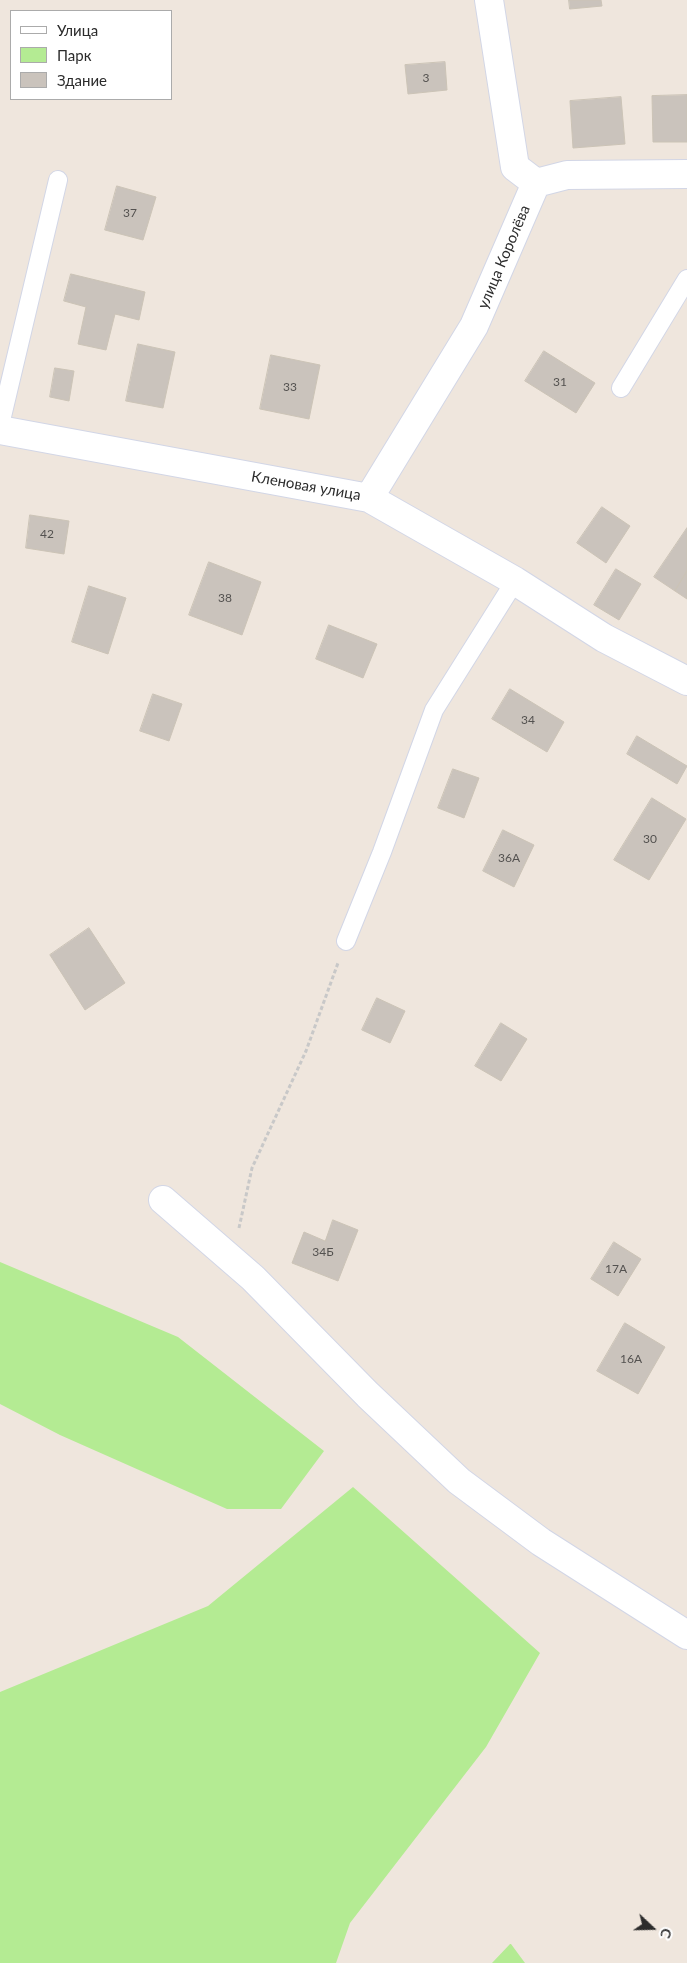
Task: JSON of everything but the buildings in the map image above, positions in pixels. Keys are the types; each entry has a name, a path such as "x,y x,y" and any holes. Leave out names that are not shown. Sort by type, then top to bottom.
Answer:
{"street":[{"path":"489,0 515,168 536,183 567,175 687,174"},
{"name":"улица Королёва","path":"370,498 474,326 536,183"},
{"name":"Кленовая улица","path":"0,430 370,498 515,582 604,638 687,681"},
{"path":"162,1200 232,1260 459,1481 541,1542 687,1635"}],"lane":[{"path":"0,425 58,180"},
{"path":"621,388 687,279"},
{"path":"346,941 382,852 434,710 515,582"}],"path":[{"path":"232,1260 252,1168 306,1051 324,995 346,941"}],"green space":[{"path":"0,1262 178,1337 324,1451 281,1509 227,1509 60,1435 0,1404"},
{"path":"353,1487 540,1653 486,1747 350,1923 336,1963 0,1963 0,1692 208,1606"},
{"path":"510,1944 525,1963 492,1963"}]}
